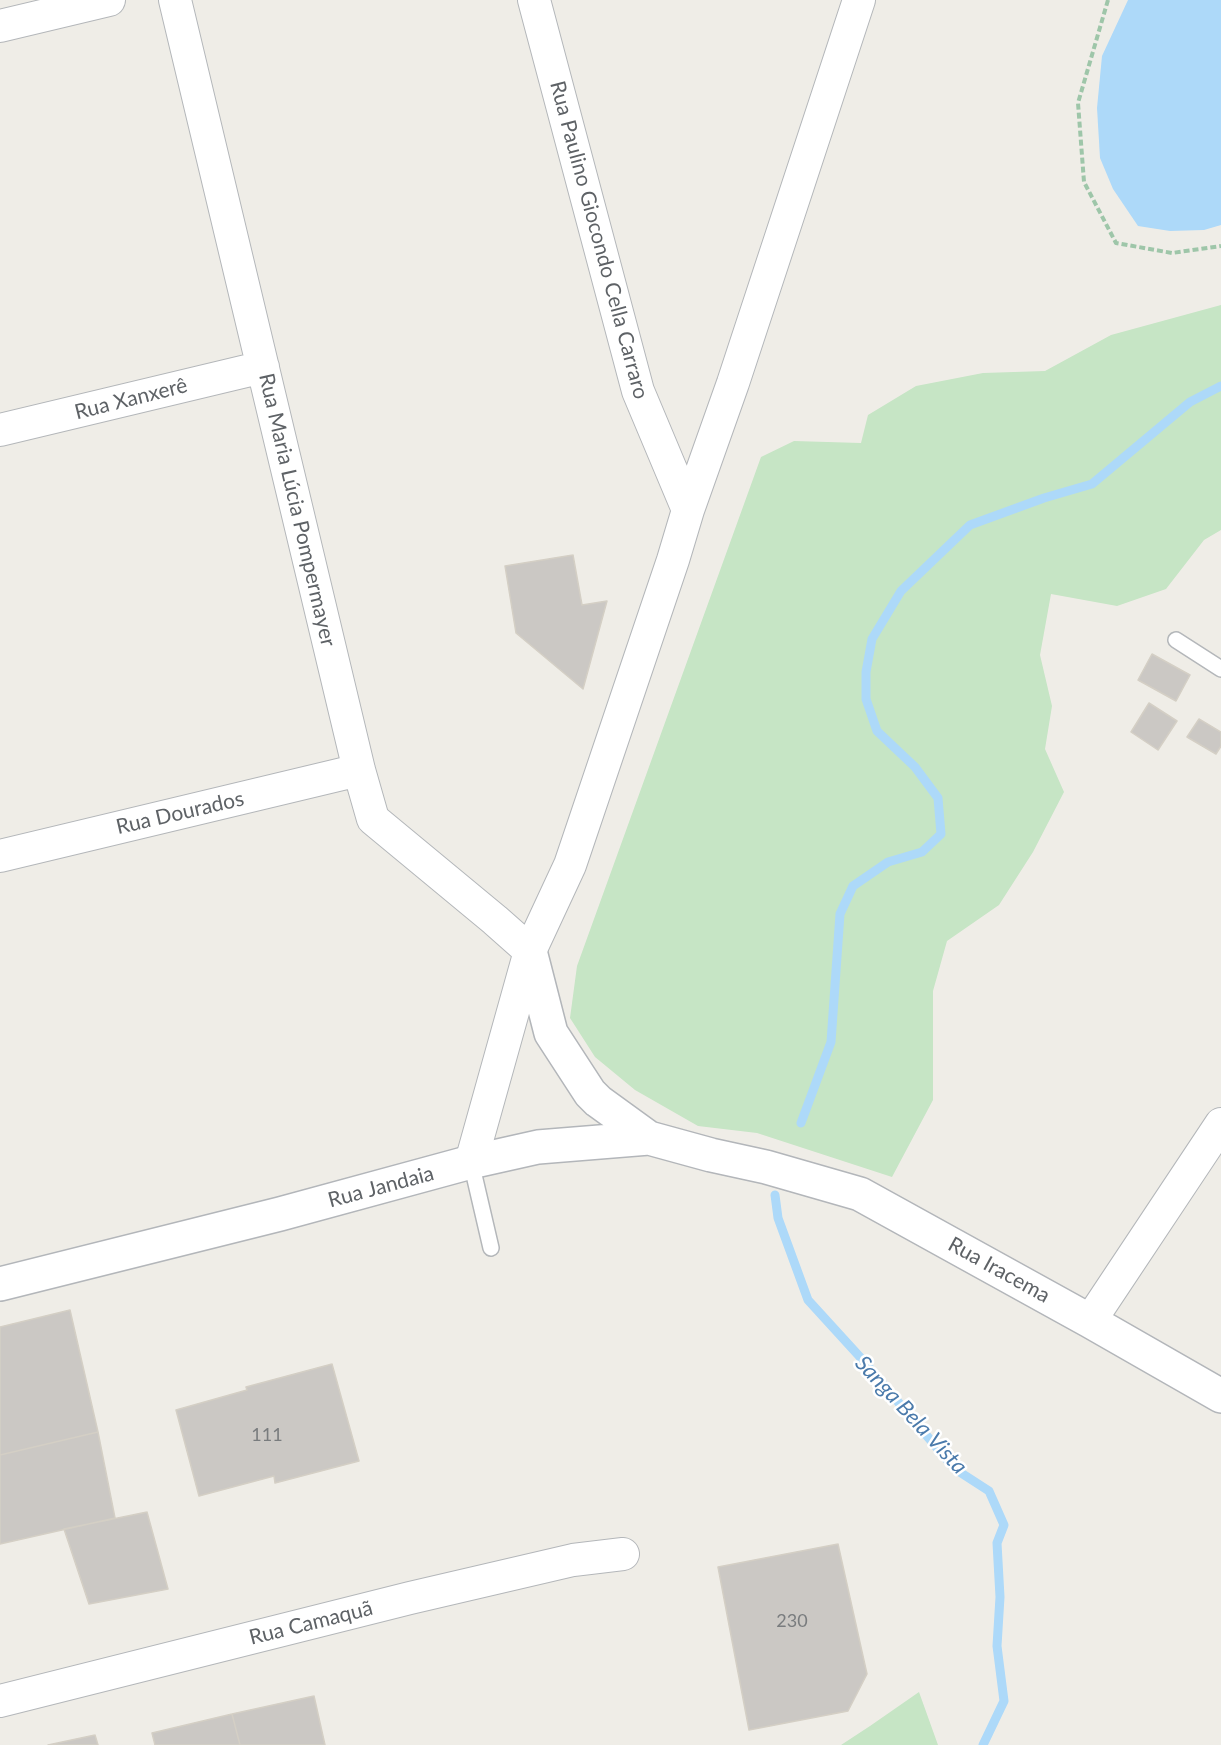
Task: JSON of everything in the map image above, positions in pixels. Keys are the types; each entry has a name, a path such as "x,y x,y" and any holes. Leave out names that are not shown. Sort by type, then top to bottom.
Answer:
{"street":[{"path":"0,26 109,0"},
{"name":"Rua Maria Lúcia Pompermayer","path":"175,0 359,770 373,819 530,951"},
{"name":"Rua Paulino Giocondo Cella Carraro","path":"534,0 638,391 688,510"},
{"path":"471,1162 530,951 570,865 688,510 733,383 859,0"},
{"name":"Rua Xanxerê","path":"0,430 263,367"},
{"name":"Rua Dourados","path":"0,856 359,770"},
{"path":"530,951 551,1034 594,1097 649,1138"},
{"path":"1090,1320 1221,1124"},
{"name":"Rua Jandaia","path":"0,1284 280,1214 471,1162 538,1147 649,1138 766,1167"},
{"name":"Rua Iracema","path":"766,1167 860,1194 1090,1320 1221,1396"},
{"name":"Rua Camaquã","path":"0,1701 410,1598 573,1560 623,1554"}],"lane":[{"path":"1176,640 1221,669"},
{"path":"471,1162 491,1248"}],"path":[{"path":"1108,0 1078,103 1084,182 1116,243 1172,253 1221,246"}],"green space":[{"path":"1221,305 1221,530 1204,540 1166,589 1117,606 1051,594 1040,655 1052,706 1045,749 1064,792 1033,852 999,905 947,941 933,991 933,1100 892,1177 757,1133 698,1126 635,1090 595,1057 570,1018 577,966 761,457 794,441 861,443 868,415 916,386 983,373 1045,371 1111,335"},
{"path":"919,1692 938,1745 841,1745 870,1726"}],"water":[{"path":"1128,0 1221,0 1221,225 1204,230 1170,231 1138,226 1113,189 1100,158 1097,108 1102,56"}],"building":[{"path":"573,555 582,605 607,601 583,689 516,633 505,566"},
{"path":"1152,654 1190,675 1176,701 1138,680"},
{"path":"1149,703 1177,721 1158,750 1131,732"},
{"path":"1199,719 1221,732 1221,746 1216,754 1187,737"},
{"path":"70,1310 98,1432 0,1455 0,1327"},
{"path":"332,1364 359,1461 275,1483 274,1476 199,1496 176,1410 247,1390 246,1387"},
{"path":"98,1432 115,1518 0,1544 0,1455"},
{"path":"147,1512 168,1589 89,1604 64,1529"},
{"path":"838,1544 867,1674 848,1711 749,1730 718,1567"},
{"path":"314,1696 325,1745 240,1745 232,1714"},
{"path":"232,1714 240,1745 155,1745 152,1733"},
{"path":"95,1735 98,1745 48,1745"}],"waterway":[{"name":"Sanga Bela Vista","path":"801,1123 831,1042 840,914 853,886 888,862 922,852 941,834 938,798 915,767 877,731 866,699 866,672 872,639 901,591 970,525 1044,498 1092,484 1190,402 1221,386"},
{"name":"Sanga Bela Vista","path":"775,1195 778,1218 808,1300 860,1357 955,1469 989,1491 1004,1525 997,1543 1000,1597 997,1646 1004,1701 983,1745"}]}
